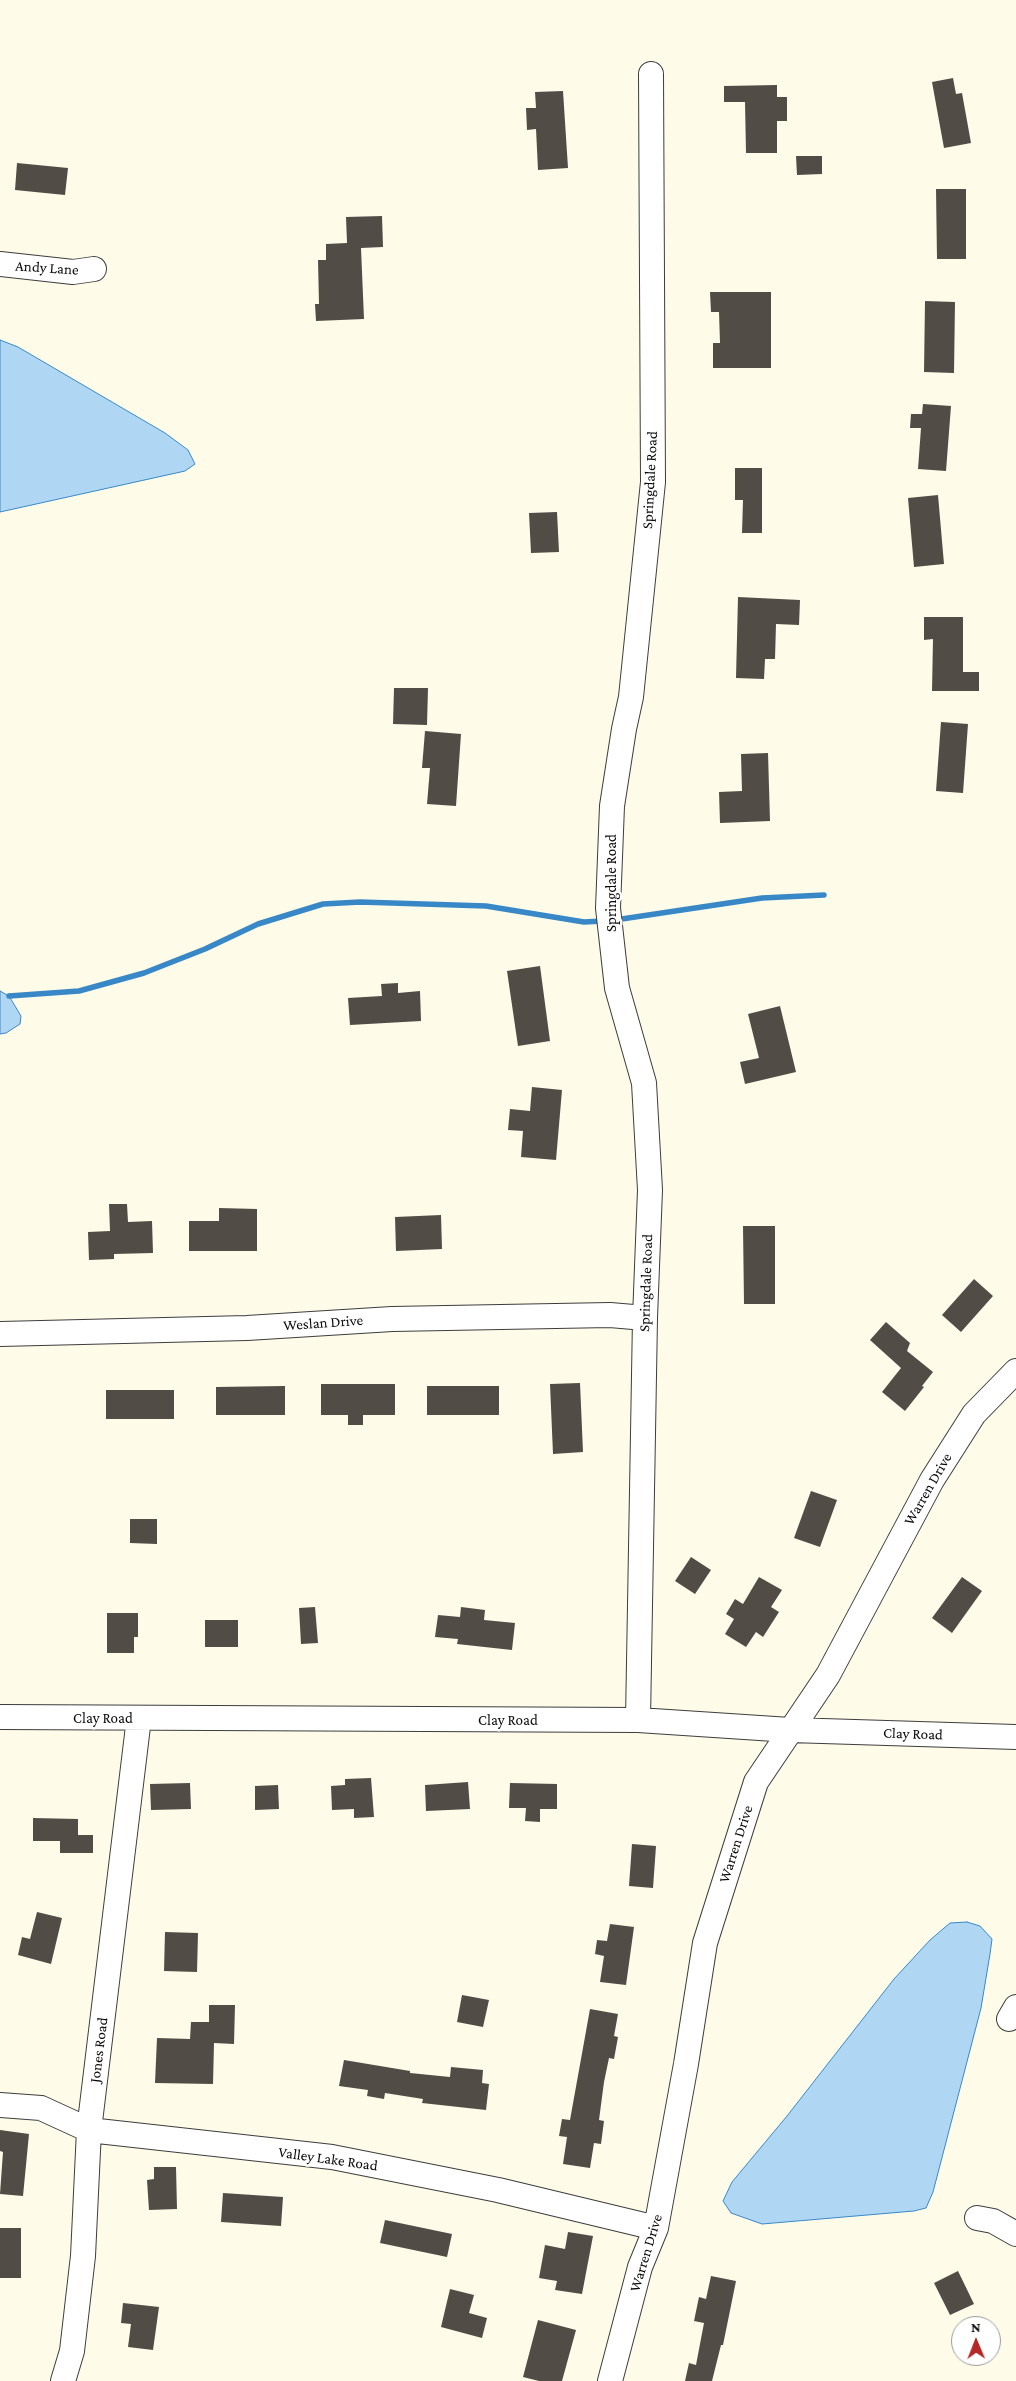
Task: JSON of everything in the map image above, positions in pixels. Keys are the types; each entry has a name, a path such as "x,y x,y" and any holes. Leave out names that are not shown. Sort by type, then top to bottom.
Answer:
{"street":[{"name":"Springdale Road","path":"638,1720 645,1318 650,1190 644,1082 617,988 608,908 612,806 631,697 653,482 651,74"},
{"name":"Andy Lane","path":"0,264 73,272 94,269"},
{"name":"Weslan Drive","path":"0,1334 247,1328 392,1319 610,1314 645,1318"},
{"name":"Warren Drive","path":"610,2381 640,2268 656,2228 686,2064 705,1943 756,1782 828,1675 932,1480 974,1414 1016,1371"},
{"name":"Clay Road","path":"0,1717 638,1720 790,1730 1016,1737"},
{"name":"Jones Road","path":"63,2381 72,2351 83,2256 89,2130 138,1718"},
{"name":"Valley Lake Road","path":"0,2105 41,2108 89,2130 332,2157 498,2190 656,2228"},
{"path":"977,2218 992,2221 1016,2234"}],"water":[{"path":"0,340 18,347 165,433 188,450 195,464 185,471 0,512"},
{"path":"0,991 9,996 21,1016 20,1024 6,1033 0,1034"},
{"path":"967,1922 980,1926 992,1939 990,1954 981,2008 933,2192 926,2208 914,2211 762,2224 731,2213 723,2201 732,2182 787,2116 894,1979 930,1940 950,1923"}],"building":[{"path":"953,78 956,94 962,93 971,143 944,148 932,82"},
{"path":"777,85 777,97 787,97 787,121 777,121 777,153 746,153 745,102 724,102 724,86"},
{"path":"563,91 568,168 538,170 536,129 527,130 526,108 536,108 535,92"},
{"path":"796,156 822,156 822,174 797,175"},
{"path":"17,163 68,168 65,195 15,190"},
{"path":"936,189 966,189 966,259 937,259"},
{"path":"382,216 383,247 361,248 364,319 316,321 315,304 319,304 318,260 326,260 326,244 347,243 346,217"},
{"path":"710,292 771,292 771,368 713,368 713,343 720,343 719,312 711,312"},
{"path":"925,301 955,302 954,373 924,372"},
{"path":"923,404 951,406 946,471 918,469 921,428 910,428 911,414 922,414"},
{"path":"735,468 762,468 762,533 742,533 743,500 735,500"},
{"path":"938,495 944,564 914,567 908,498"},
{"path":"557,512 559,552 531,553 529,513"},
{"path":"738,597 800,600 799,625 776,624 775,659 765,659 764,679 736,678"},
{"path":"924,617 963,617 963,672 979,672 979,691 932,691 933,639 924,640"},
{"path":"394,688 428,688 427,725 393,724"},
{"path":"941,722 968,724 963,793 936,791"},
{"path":"425,731 461,734 456,806 427,804 430,768 422,768"},
{"path":"768,753 770,821 720,823 719,792 742,791 741,754"},
{"path":"540,966 550,1041 518,1046 507,971"},
{"path":"398,983 398,993 420,991 421,1021 350,1025 348,998 382,996 381,984"},
{"path":"780,1006 796,1072 745,1084 740,1062 759,1058 748,1014"},
{"path":"532,1087 562,1090 556,1160 521,1157 523,1131 508,1130 510,1109 530,1111"},
{"path":"109,1204 127,1204 128,1222 152,1221 153,1253 114,1254 114,1259 89,1260 88,1232 110,1231"},
{"path":"219,1208 257,1209 257,1251 189,1251 189,1221 219,1221"},
{"path":"441,1215 442,1249 396,1251 395,1217"},
{"path":"743,1226 775,1226 775,1304 744,1304"},
{"path":"974,1279 993,1296 961,1332 942,1315"},
{"path":"886,1322 910,1343 907,1351 933,1372 905,1411 882,1392 901,1368 870,1340"},
{"path":"580,1383 583,1452 553,1454 550,1384"},
{"path":"321,1384 395,1384 395,1415 363,1415 363,1425 348,1425 348,1415 321,1415"},
{"path":"285,1386 285,1415 216,1415 216,1387"},
{"path":"427,1386 499,1386 499,1415 427,1415"},
{"path":"106,1390 174,1390 174,1419 106,1419"},
{"path":"811,1491 837,1500 820,1547 794,1538"},
{"path":"130,1519 157,1519 157,1544 130,1543"},
{"path":"691,1557 711,1570 695,1594 675,1581"},
{"path":"759,1577 782,1590 771,1607 779,1612 763,1637 756,1632 746,1647 725,1634 734,1619 726,1614 735,1599 743,1604"},
{"path":"962,1577 982,1591 952,1633 932,1618"},
{"path":"315,1607 318,1643 301,1644 299,1608"},
{"path":"461,1607 485,1610 484,1620 515,1623 512,1650 457,1644 458,1639 435,1637 438,1615 460,1617"},
{"path":"107,1613 138,1613 138,1637 134,1637 134,1653 107,1653"},
{"path":"205,1620 238,1620 238,1647 205,1647"},
{"path":"371,1778 374,1817 354,1818 354,1809 332,1810 331,1786 345,1785 345,1779"},
{"path":"468,1782 470,1809 426,1811 425,1785"},
{"path":"190,1783 191,1809 151,1810 150,1784"},
{"path":"510,1783 557,1784 557,1809 540,1809 540,1822 525,1821 526,1808 509,1808"},
{"path":"278,1785 279,1809 255,1810 255,1786"},
{"path":"33,1818 78,1819 78,1835 93,1835 93,1853 60,1853 60,1841 33,1841"},
{"path":"632,1844 656,1846 653,1888 629,1886"},
{"path":"37,1912 62,1918 51,1964 18,1955 22,1937 30,1939"},
{"path":"610,1924 634,1927 626,1985 600,1982 604,1956 595,1954 597,1940 607,1941"},
{"path":"165,1932 198,1933 197,1972 164,1971"},
{"path":"462,1995 489,2000 483,2027 457,2022"},
{"path":"209,2005 235,2005 234,2044 214,2043 213,2084 155,2083 157,2038 190,2039 191,2022 209,2022"},
{"path":"590,2009 618,2014 614,2036 618,2037 614,2059 609,2058 604,2082 599,2120 604,2121 601,2144 594,2143 590,2168 563,2164 567,2137 559,2136 562,2119 570,2120"},
{"path":"344,2060 410,2071 410,2073 450,2077 451,2067 483,2070 482,2083 489,2084 486,2110 422,2103 423,2099 385,2093 384,2099 367,2096 368,2090 339,2086"},
{"path":"0,2130 29,2134 23,2196 0,2194 3,2152 0,2151"},
{"path":"154,2167 176,2167 177,2209 149,2210 147,2180 154,2179"},
{"path":"223,2193 283,2197 281,2226 221,2222"},
{"path":"385,2220 452,2234 447,2257 380,2243"},
{"path":"0,2228 21,2228 21,2278 0,2278"},
{"path":"568,2232 593,2236 582,2294 555,2290 557,2281 539,2278 545,2245 565,2249"},
{"path":"958,2271 974,2304 950,2315 934,2283"},
{"path":"711,2276 736,2281 723,2345 721,2345 712,2381 685,2381 689,2363 696,2365 704,2323 694,2321 699,2297 706,2299"},
{"path":"450,2289 474,2295 469,2313 487,2318 482,2338 441,2327"},
{"path":"123,2303 159,2307 153,2350 128,2347 131,2324 121,2323"},
{"path":"538,2320 576,2330 562,2381 539,2381 523,2377"}],"waterway":[{"path":"615,920 762,898 824,895"},
{"path":"9,996 79,991 144,973 205,949 258,924 323,904 360,902 486,906 584,922 603,921"}]}
